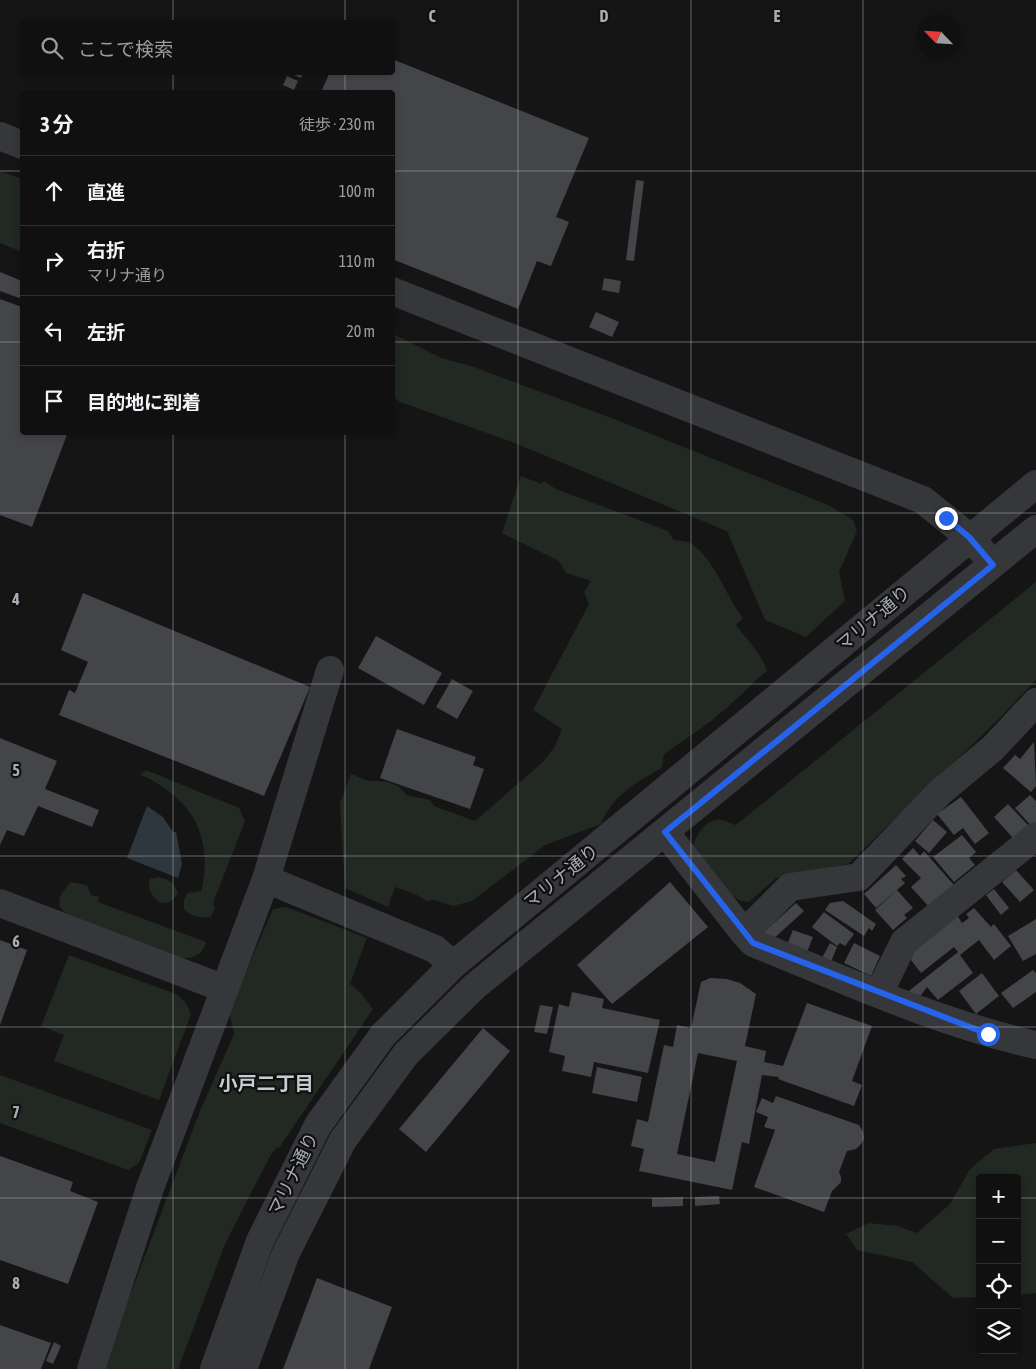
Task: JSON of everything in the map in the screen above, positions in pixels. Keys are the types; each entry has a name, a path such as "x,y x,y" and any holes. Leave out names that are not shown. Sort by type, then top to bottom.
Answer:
{"street":[{"path":"0,136 20,144"},
{"path":"395,291 923,500 969,537 993,565"},
{"name":"マリナ通り","path":"214,1369 260,1241 318,1125 382,1035 453,965 969,537 1036,484"},
{"name":"マリナ通り","path":"243,1369 286,1253 343,1140 406,1054 474,987 1036,530"},
{"path":"91,1369 150,1188 266,879 330,670"},
{"path":"744,933 790,887 859,877 939,793 993,748 1036,702"},
{"path":"665,832 753,943 988,1034 1036,1045"},
{"path":"879,993 904,942 1036,836"},
{"path":"266,879 435,949 453,965"},
{"path":"0,903 225,989"}],"shaded area":[{"path":"0,171 20,178 20,251 0,243"},
{"path":"395,335 441,358 471,366 614,419 828,505 853,520 857,531 839,572 845,601 806,637 765,620 727,531 512,442 400,402 395,398"},
{"path":"521,476 541,484 544,481 556,489 668,531 674,540 688,542 698,549 713,567 743,618 736,625 757,652 767,671 712,720 664,754 662,768 626,790 612,805 601,824 545,845 472,901 453,906 434,900 427,901 415,894 395,887 388,907 345,888 340,803 351,774 370,781 395,784 406,795 430,800 434,806 475,821 543,762 555,746 562,729 533,710 589,604 584,592 591,581 566,573 559,561 502,533"},
{"path":"1036,582 1036,680 999,719 848,864 776,878 749,902 738,900 735,897 726,897 691,853 701,830 709,822 715,820 736,825"},
{"path":"146,770 239,808 245,821 213,903 215,907 211,917 196,916 184,909 184,900 188,893 201,891 204,874 203,846 195,821 179,800 154,781 140,775"},
{"path":"147,806 163,817 173,832 176,832 182,864 178,878 127,858"},
{"path":"158,877 171,882 177,890 178,894 170,902 160,903 151,892 149,886 150,879"},
{"path":"70,882 87,885 91,895 99,897 98,902 206,942 202,951 196,956 178,959 68,918 69,914 64,912 59,906 60,896"},
{"path":"286,907 367,938 350,984 361,993 373,1009 279,1148 277,1147 269,1158 225,1244 178,1369 102,1369 200,1111 234,1034 229,1011 273,909"},
{"path":"69,955 176,994 185,1002 191,1014 159,1100 54,1061 64,1035 41,1026"},
{"path":"0,1075 152,1130 139,1163 128,1170 0,1123"},
{"path":"1036,1143 1036,1293 1021,1295 1021,1174 976,1174 976,1297 953,1298 912,1262 857,1250 846,1234 869,1223 897,1226 917,1233 950,1204 970,1169 994,1149"}],"building":[{"path":"395,60 589,138 556,217 569,222 551,266 537,261 518,309 395,260 395,90 322,90 329,75 395,75"},
{"path":"287,76 298,81 294,90 283,85"},
{"path":"636,180 644,181 634,261 626,260"},
{"path":"0,272 20,280 20,298 0,291"},
{"path":"604,278 621,281 619,293 602,290"},
{"path":"0,299 20,306 20,435 67,435 32,527 0,515"},
{"path":"596,312 619,322 612,337 589,327"},
{"path":"83,593 310,687 264,796 59,715 69,690 75,693 88,662 61,650"},
{"path":"376,636 442,673 424,705 358,668"},
{"path":"452,679 473,691 457,719 436,707"},
{"path":"397,729 476,757 473,765 484,769 470,809 380,778"},
{"path":"0,738 57,761 45,789 99,810 92,827 38,806 24,836 7,830 0,845"},
{"path":"1034,742 1036,786 1031,792 1003,768 1015,755 1020,759"},
{"path":"1030,795 1036,801 1036,825 1033,828 1015,808"},
{"path":"961,797 989,833 975,844 963,828 954,835 937,814"},
{"path":"1008,804 1028,825 1013,838 994,817"},
{"path":"933,820 947,832 929,853 915,841"},
{"path":"962,835 976,852 969,858 975,865 954,882 933,857"},
{"path":"913,848 920,856 924,851 954,885 929,907 911,887 921,878 902,859"},
{"path":"896,865 906,876 901,879 905,883 876,908 864,894"},
{"path":"1016,870 1034,890 1020,902 1002,882"},
{"path":"670,882 708,927 612,1004 577,965"},
{"path":"994,889 1009,908 1001,915 986,895"},
{"path":"897,890 913,908 904,915 907,918 893,930 875,910"},
{"path":"843,901 876,924 872,931 869,928 864,936 825,910 830,903"},
{"path":"796,903 804,911 771,941 763,933"},
{"path":"974,908 991,927 994,924 1011,946 994,960 979,940 960,955 973,973 938,1000 927,987 918,999 905,994 958,952 954,947 921,973 907,955 957,915 962,923 969,918 966,914"},
{"path":"824,912 854,934 845,946 840,943 837,946 812,927"},
{"path":"1036,919 1036,954 1023,961 1008,936"},
{"path":"793,930 813,937 806,955 786,947"},
{"path":"0,940 27,950 0,1025"},
{"path":"830,943 837,947 831,962 822,958"},
{"path":"854,943 880,956 871,976 844,963"},
{"path":"1033,970 1036,973 1036,992 1013,1008 1001,993"},
{"path":"982,973 999,996 976,1014 959,991"},
{"path":"710,978 727,979 740,983 756,994 745,1046 766,1051 764,1062 783,1066 807,1003 872,1026 852,1081 862,1085 854,1106 778,1079 779,1077 762,1075 749,1144 742,1142 732,1190 639,1171 644,1149 631,1146 637,1119 648,1122 664,1045 673,1047 677,1025 691,1028 701,982","holes":["698,1053 737,1061 715,1162 677,1154"]},
{"path":"572,992 604,999 602,1008 660,1020 648,1073 594,1062 591,1077 562,1071 565,1056 549,1052 559,1004 569,1007"},
{"path":"540,1005 553,1007 547,1034 534,1032"},
{"path":"483,1028 510,1051 426,1152 399,1129"},
{"path":"597,1067 642,1077 637,1102 592,1093"},
{"path":"776,1096 859,1125 863,1132 864,1138 861,1144 856,1149 847,1151 839,1172 841,1182 832,1191 824,1212 754,1187 775,1130 764,1127 768,1117 756,1112 762,1098 773,1103"},
{"path":"0,1156 73,1182 70,1191 98,1202 68,1284 0,1260"},
{"path":"719,1196 720,1204 695,1206 695,1197"},
{"path":"683,1197 683,1206 652,1207 652,1198"},
{"path":"317,1278 392,1307 369,1369 283,1369"},
{"path":"0,1325 51,1343 41,1369 0,1369"},
{"path":"54,1342 61,1346 53,1364 46,1361"}],"district":[{"name":"小戸二丁目","path":"266,1083"}],"route":[{"path":"946,518 969,537 993,565 665,832 753,943 988,1034"}]}
